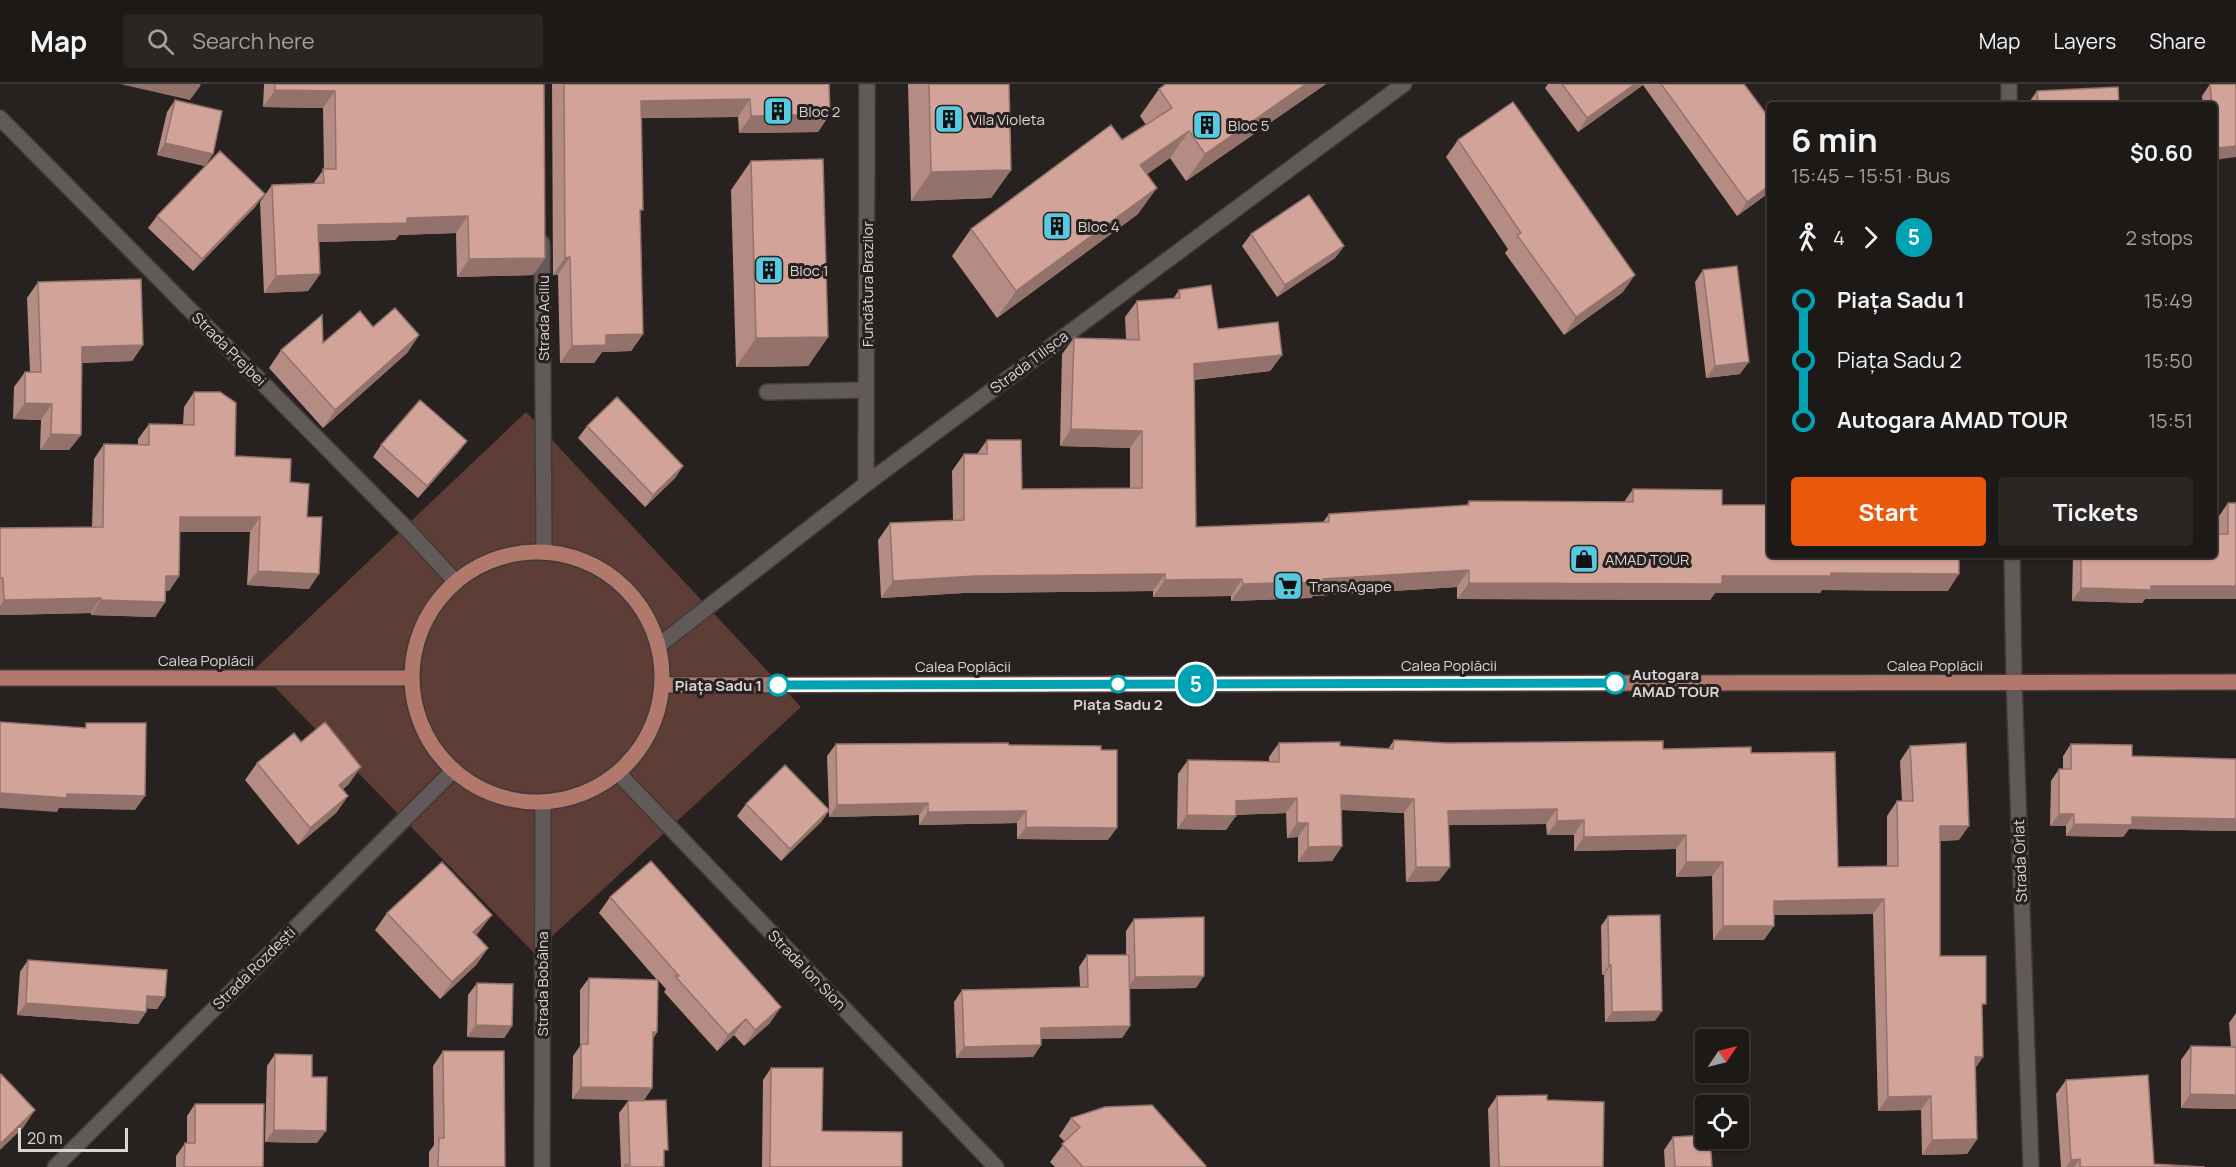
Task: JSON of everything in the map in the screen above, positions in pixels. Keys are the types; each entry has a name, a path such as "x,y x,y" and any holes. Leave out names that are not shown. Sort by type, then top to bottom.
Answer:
{"main road":[{"path":"544,552 566,555 588,562 616,581 639,605 658,646 662,685 658,710 649,734 635,755 618,773 583,794 563,800 519,801 495,795 473,785 439,755 428,738 414,699 412,678 414,656 419,635 428,615 440,597 456,582 476,568 497,558 520,553 544,552"},
{"name":"Calea Poplăcii","path":"0,678 412,678"},
{"name":"Calea Poplăcii","path":"662,685 2236,682"}],"street":[{"name":"Fundătura Brazilor","path":"866,484 867,84"},
{"name":"Strada Tilișca","path":"658,646 866,484 1404,84"},
{"path":"2009,84 2009,102"},
{"name":"Strada Prejbei","path":"0,118 406,528 456,582"},
{"name":"Strada Aciliu","path":"542,224 544,552"},
{"path":"767,392 866,390"},
{"name":"Strada Orlat","path":"2012,558 2014,682 2031,1167"},
{"name":"Strada Rozdești","path":"55,1167 454,770"},
{"name":"Strada Ion Sion","path":"618,773 996,1167"},
{"name":"Strada Bobâlna","path":"542,1167 543,802"}],"shaded area":[{"path":"526,412 801,707 534,953 256,668"}],"building":[{"path":"275,84 544,84 545,258 469,259 468,216 407,218 407,223 318,225 320,274 276,276 272,185 324,183 323,169 336,169 335,91 275,90"},
{"path":"564,84 829,84 830,114 751,116 750,99 641,101 643,210 640,210 643,334 606,335 606,345 572,346 570,257 565,258"},
{"path":"929,84 1009,84 1011,170 931,172"},
{"path":"1166,84 1306,84 1205,154 1189,131 1140,165 1157,188 1016,291 971,229 1111,125 1122,140 1172,108 1159,89"},
{"path":"1562,84 1635,84 1587,118"},
{"path":"1661,84 1744,84 1767,115 1767,187 1747,202"},
{"path":"2210,84 2236,84 2236,146 2217,148 2217,102 2212,102"},
{"path":"2118,87 2119,102 2038,102 2037,91"},
{"path":"175,100 222,111 213,154 165,143"},
{"path":"1513,102 1635,275 1576,317 1517,235 1521,233 1458,140"},
{"path":"220,151 265,194 202,259 157,216"},
{"path":"823,159 828,337 756,338 751,161"},
{"path":"1309,195 1344,246 1285,285 1251,234"},
{"path":"1737,266 1749,362 1715,366 1703,270"},
{"path":"141,279 143,345 82,347 81,435 51,434 52,404 25,403 25,372 41,372 38,282"},
{"path":"1211,285 1218,329 1278,322 1282,355 1194,364 1196,527 1329,522 1329,514 1469,505 1469,501 1633,502 1633,489 1722,490 1722,505 1767,505 1767,558 1959,558 1959,574 1831,573 1831,576 1722,576 1722,584 1469,583 1469,570 1323,579 1323,582 1243,584 1242,579 1165,580 1165,574 975,576 893,581 890,523 964,520 964,454 987,454 987,440 1021,440 1022,489 1142,488 1142,431 1071,429 1074,338 1139,340 1137,301 1180,298 1179,290"},
{"path":"395,308 419,335 335,410 281,350 322,315 323,343 360,311 373,327"},
{"path":"194,392 220,392 236,403 235,456 291,459 290,482 309,484 307,517 322,517 319,574 258,571 260,517 180,517 179,576 166,576 165,602 101,600 101,598 4,600 3,578 0,578 0,528 103,527 104,444 149,445 149,424 194,425"},
{"path":"617,397 683,466 653,495 587,426"},
{"path":"420,400 467,441 427,486 381,445"},
{"path":"2228,503 2236,503 2236,586 2151,586 2151,590 2081,588 2081,558 2217,558 2217,534 2228,534"},
{"path":"0,722 86,728 86,723 146,723 145,796 67,794 67,798 0,793"},
{"path":"325,722 361,767 339,785 348,796 310,828 257,763 294,733 301,742"},
{"path":"1394,740 1447,743 1663,741 1663,749 1751,747 1751,753 1835,752 1838,867 1898,866 1897,801 1913,801 1910,746 1966,743 1969,826 1940,826 1940,956 1986,956 1986,1004 1982,1004 1983,1057 1975,1057 1977,1139 1932,1140 1931,1096 1888,1097 1884,899 1774,901 1774,926 1723,926 1723,862 1686,862 1686,835 1584,837 1584,820 1557,821 1557,809 1448,811 1450,867 1416,867 1414,799 1341,795 1342,846 1308,847 1308,823 1297,823 1297,798 1236,801 1236,816 1187,815 1188,760 1279,762 1279,743 1340,742 1340,746 1393,749"},
{"path":"1008,743 1009,745 1101,746 1101,750 1117,750 1117,828 1026,827 1026,811 928,812 928,803 837,805 836,744"},
{"path":"2071,744 2132,745 2132,756 2236,759 2236,819 2132,817 2132,825 2074,824 2074,814 2059,814 2059,769 2071,769"},
{"path":"785,765 829,810 790,849 746,804"},
{"path":"651,861 781,1007 755,1030 746,1019 728,1035 675,976 679,976 610,897"},
{"path":"442,862 492,915 473,932 488,948 452,982 387,913"},
{"path":"1660,915 1662,1011 1612,1012 1608,916"},
{"path":"1204,917 1204,976 1135,977 1134,919"},
{"path":"1087,955 1129,955 1130,1026 1041,1028 1041,1045 964,1047 962,990 1088,987"},
{"path":"28,960 167,970 165,997 147,996 146,1012 26,1003"},
{"path":"589,978 658,980 657,1032 653,1032 652,1088 581,1087 581,1044 588,1044"},
{"path":"477,983 513,984 512,1026 476,1025"},
{"path":"2191,1046 2236,1047 2236,1095 2190,1094"},
{"path":"443,1051 504,1051 505,1167 438,1167 439,1138 444,1138"},
{"path":"275,1054 312,1055 312,1077 327,1077 326,1131 274,1130"},
{"path":"771,1068 823,1068 822,1131 902,1132 902,1167 770,1167"},
{"path":"0,1075 35,1110 0,1144"},
{"path":"2148,1075 2154,1164 2205,1167 2080,1167 2080,1159 2071,1160 2066,1080"},
{"path":"1547,1095 1547,1100 1604,1102 1603,1167 1499,1167 1497,1096"},
{"path":"666,1100 668,1150 664,1150 664,1167 625,1167 625,1165 630,1165 628,1101"},
{"path":"195,1104 264,1104 263,1167 184,1167 185,1143 195,1143"},
{"path":"1152,1105 1205,1167 1083,1167 1062,1144 1080,1127 1071,1118 1105,1107"},
{"path":"1695,1136 1695,1149 1711,1149 1712,1167 1675,1167 1673,1137"}],"bus line":[{"name":"5","path":"778,685 1615,683"}],"place":[{"name":"Bloc 2","path":"778,111"},
{"name":"Vila Violeta","path":"949,119"},
{"name":"Bloc 5","path":"1207,125"},
{"name":"Bloc 4","path":"1057,226"},
{"name":"Bloc 1","path":"769,270"},
{"name":"AMAD TOUR","path":"1584,559"},
{"name":"TransAgape","path":"1288,586"},
{"name":"Autogara AMAD TOUR","path":"1615,683"},
{"name":"Piața Sadu 2","path":"1118,684"},
{"name":"Piața Sadu 1","path":"778,685"}]}
